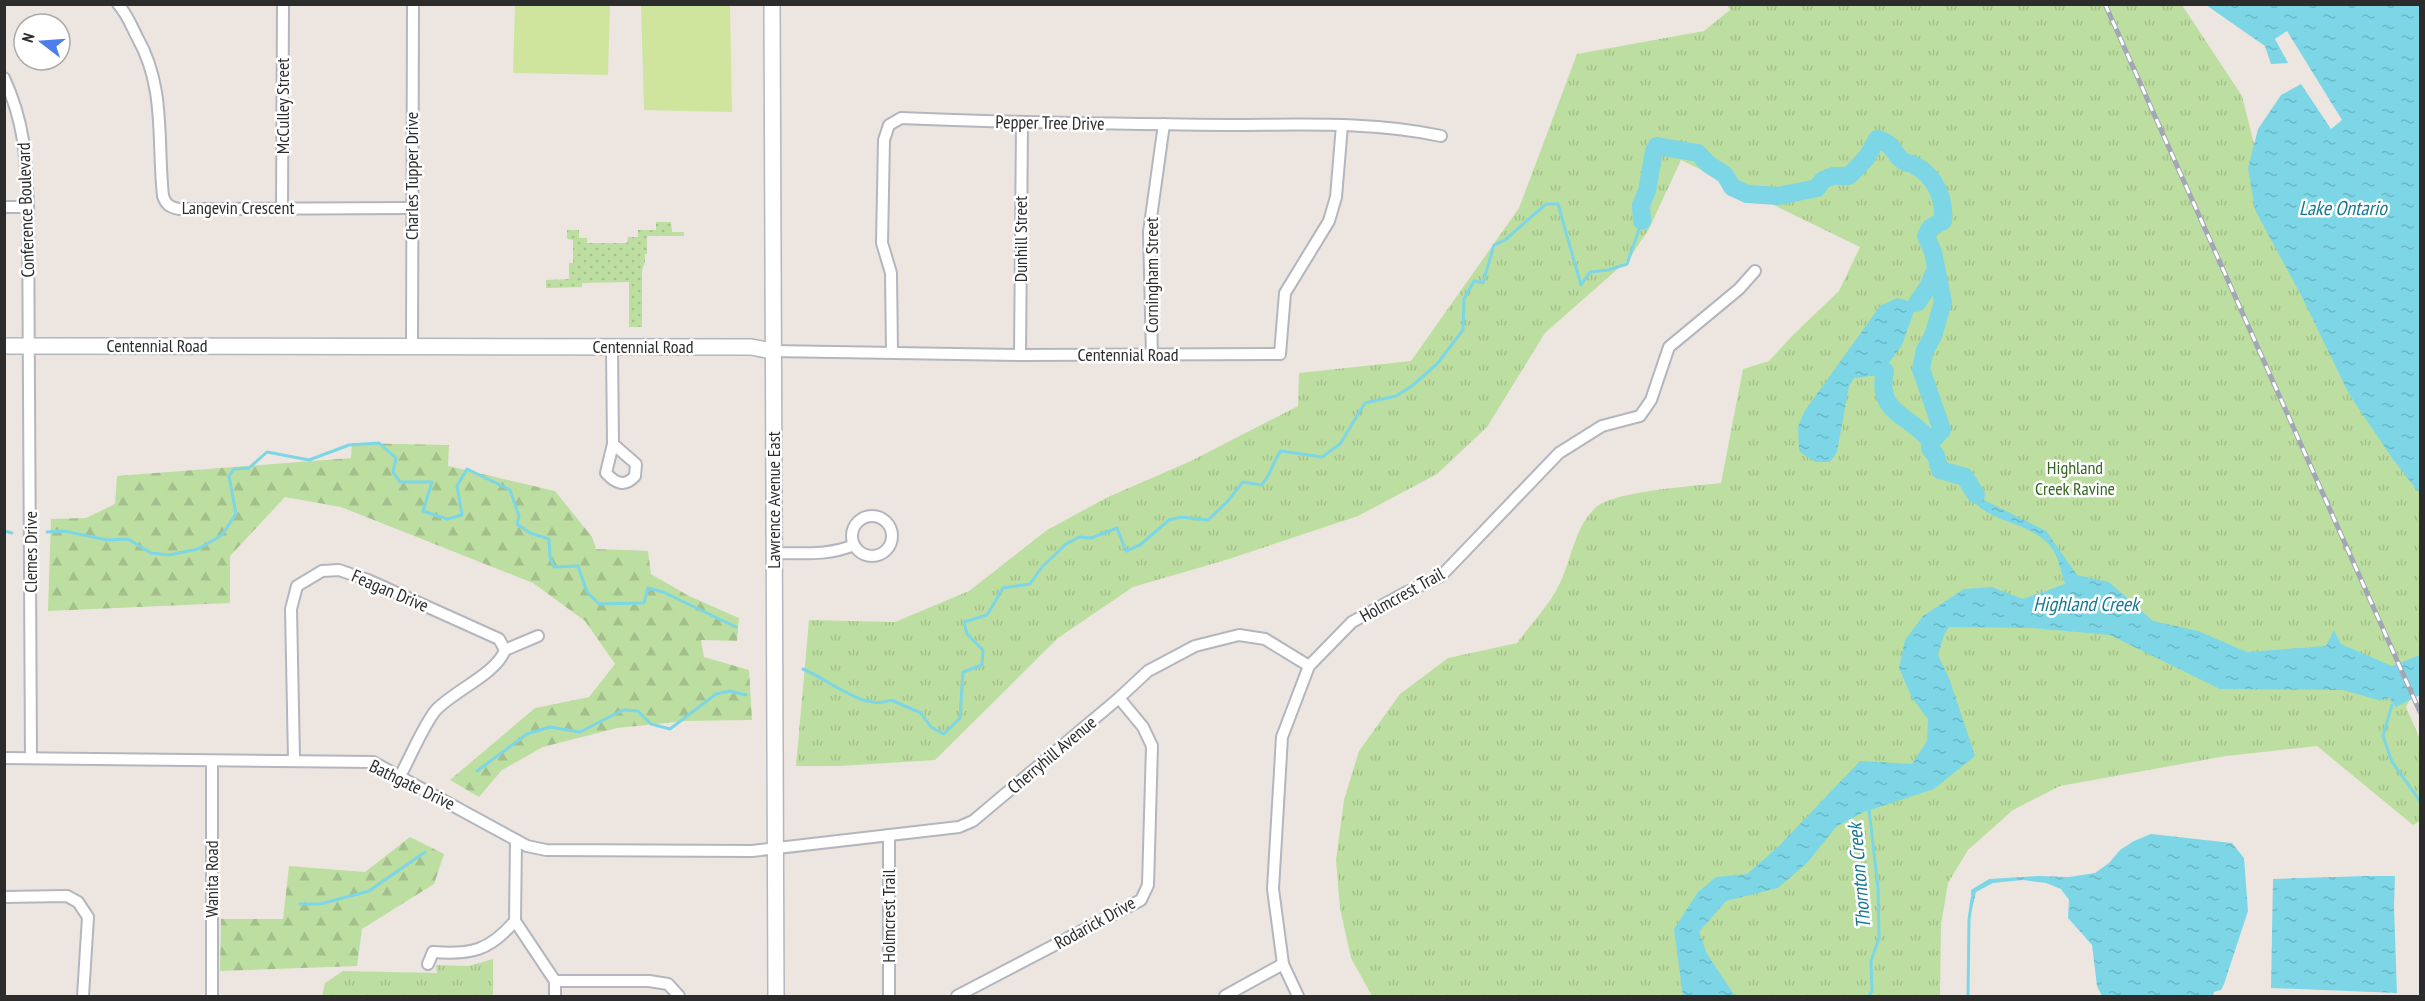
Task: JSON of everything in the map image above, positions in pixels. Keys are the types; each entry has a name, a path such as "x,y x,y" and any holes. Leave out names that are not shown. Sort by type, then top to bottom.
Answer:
{"main road":[{"name":"Lawrence Avenue East","path":"772,4 776,996"},
{"name":"Centennial Road","path":"4,346 741,347 772,351"}],"street":[{"name":"Langevin Crescent","path":"118,4 126,14 144,48 157,86 161,178 165,202 179,209 412,208"},
{"name":"McCulley Street","path":"282,208 283,4"},
{"name":"Charles Tupper Drive","path":"412,347 413,4"},
{"name":"Conference Boulevard","path":"4,78 16,104 26,146 30,346"},
{"name":"Pepper Tree Drive","path":"892,352 891,273 882,243 884,140 889,125 902,118 1022,123 1342,125 1404,128 1441,136"},
{"name":"Dunhill Street","path":"1020,355 1022,123"},
{"name":"Corningham Street","path":"1152,355 1149,232 1164,124"},
{"name":"Centennial Road","path":"772,351 1020,355 1280,354 1286,293 1329,221 1336,197 1342,125"},
{"path":"4,207 28,207"},
{"name":"Holmcrest Trail","path":"1298,996 1283,964 1273,889 1282,737 1309,666 1352,622 1442,576 1559,453 1602,426 1640,416 1651,400 1668,347 1740,289 1755,271"},
{"name":"Clemes Drive","path":"30,346 31,758"},
{"path":"612,348 613,444"},
{"path":"774,553 825,553 840,551 854,545"},
{"name":"Feagan Drive","path":"294,759 291,609 297,586 322,571 339,570 368,580 499,639 506,650"},
{"name":"Cherryhill Avenue","path":"774,849 959,827 973,821 1148,671 1195,646 1239,635 1265,639 1309,666"},
{"path":"400,776 435,712 456,693 501,661 506,650 538,636"},
{"name":"Rodarick Drive","path":"957,996 1141,900 1148,885 1152,746 1143,727 1119,698"},
{"name":"Bathgate Drive","path":"4,758 212,761 294,759 373,762 527,846 546,850 774,849"},
{"name":"Wanita Road","path":"212,761 212,996"},
{"name":"Holmcrest Trail","path":"889,835 889,996"},
{"path":"516,840 515,921 555,981 555,996"},
{"path":"4,897 67,896 78,902 88,917 83,996"},
{"path":"428,964 433,952 471,953 488,945 515,921"},
{"path":"1226,996 1283,964"},
{"path":"555,981 649,981 668,984 679,996"}],"green space":[{"path":"515,5 610,5 608,75 513,73"},
{"path":"641,5 730,5 732,112 644,110"},
{"name":"Highland Creek Ravine","path":"1727,5 2182,5 2242,96 2271,212 2420,451 2420,682 2406,707 2420,739 2420,821 2413,825 2317,746 2226,756 2060,786 2013,810 1968,850 1948,883 1941,925 1940,996 1372,996 1351,958 1340,908 1336,860 1344,800 1359,751 1400,694 1448,658 1517,643 1556,591 1582,525 1595,508 1605,502 1636,493 1721,483 1743,369 1769,361 1839,291 1860,247 1681,160 1649,229 1629,259 1545,333 1487,427 1437,474 1358,516 1229,559 1133,587 1058,638 935,760 840,766 796,766 809,620 895,622 969,591 1047,530 1108,497 1191,461 1298,406 1299,373 1411,361 1519,208 1577,54 1704,31 1730,10"},
{"path":"656,222 671,222 672,232 684,232 684,236 647,236 647,254 645,254 642,270 642,327 629,327 629,282 582,283 582,287 546,288 546,280 569,279 569,263 573,263 573,240 567,239 567,230 579,230 579,238 587,238 587,243 627,243 628,237 638,237 638,230 656,230"},
{"path":"352,443 449,445 448,466 555,491 592,537 596,549 648,551 651,574 689,596 739,618 737,641 701,640 704,657 749,670 752,720 685,721 617,728 543,747 502,770 479,797 450,780 535,708 589,697 615,664 585,621 533,583 341,507 285,497 230,556 230,603 48,611 51,519 86,518 115,504 117,476 351,458"},
{"path":"410,837 444,854 434,884 362,929 357,966 220,971 221,919 283,919 289,866 365,872"},
{"path":"493,959 493,996 322,996 325,983 343,971 437,973 436,965 469,966"}],"water":[{"name":"Lake Ontario","path":"2206,5 2420,5 2420,494 2392,458 2349,394 2302,297 2255,210 2248,168 2258,129 2281,95 2301,84 2331,129 2342,120 2287,31 2275,39 2288,63 2271,64 2265,46"},
{"path":"1897,298 1917,303 1902,345 1880,375 1854,378 1849,386 1837,452 1830,462 1815,462 1799,451 1798,427 1804,412 1880,306"},
{"name":"Highland Creek","path":"1962,466 1984,500 2046,531 2077,575 2109,582 2153,621 2198,631 2247,652 2326,646 2334,630 2341,644 2392,666 2420,655 2420,695 2396,707 2389,698 2378,700 2343,690 2220,689 2110,635 2032,628 1949,627 1938,655 1949,678 1975,756 1934,789 1864,812 1836,827 1807,863 1778,888 1726,901 1699,932 1707,954 1735,996 1683,996 1674,929 1698,892 1716,877 1747,874 1779,846 1860,761 1912,764 1927,741 1928,719 1912,698 1899,668 1905,640 1923,616 1964,589 1992,587 2023,599 2065,584 2055,553 2044,540 2031,531 1986,512 1974,502 1966,487"},
{"path":"2151,834 2232,843 2244,858 2248,911 2224,984 2221,990 2214,992 2213,996 2102,996 2097,986 2092,945 2068,918 2069,900 2061,889 2046,883 2023,880 1993,883 1976,892 1972,909 1971,890 1989,879 2069,877 2095,873 2109,863 2120,850"},
{"path":"2395,876 2397,993 2271,988 2273,879"}],"waterway":[{"path":"1642,221 1641,205 1647,191 1654,151 1657,146 1698,153 1708,164 1725,175 1732,187 1747,194 1778,196 1817,188 1823,180 1833,176 1849,176 1867,157 1877,139 1888,144 1906,163 1921,169 1937,188 1943,213 1943,221 1930,228 1926,236 1933,252 1943,302 1933,336 1925,350 1921,369 1942,430 1931,442 1930,448 1936,456 1940,470 1965,477 1976,495"},
{"path":"803,669 858,698 881,703 891,700 921,713 931,727 944,734 960,718 963,672 982,665 983,650 967,634 964,622 987,615 1003,588 1030,584 1042,567 1066,544 1079,537 1091,538 1117,528 1126,551 1140,545 1169,520 1181,517 1208,520 1243,482 1261,485 1268,477 1281,451 1322,457 1340,444 1365,403 1396,396 1412,386 1437,364 1463,330 1464,299 1474,281 1483,283 1494,245 1505,240 1546,204 1558,204 1581,285 1590,272 1608,270 1627,264 1642,221"},
{"path":"1917,303 1936,269"},
{"path":"1885,371 1883,386 1885,397 1890,405 1931,442"},
{"path":"47,532 64,531 107,540 128,539 151,553 169,555 198,549 222,535 236,514 229,476 234,469 249,468 267,452 309,460 349,445 379,443 396,458 393,472 400,482 432,482 423,511 447,519 462,515 457,486 467,469 510,490 519,516 517,524 530,533 549,539 550,557 554,567 578,566 587,592 599,604 644,603 648,588 663,592 736,627"},
{"path":"4,531 12,533"},
{"path":"477,771 527,734 550,727 580,732 623,710 638,711 651,724 670,729 716,694 730,691 746,695"},
{"path":"2392,705 2383,736 2392,762 2420,801"},
{"name":"Thornton Creek","path":"1869,809 1878,888 1879,938 1871,961 1872,991 1869,996"},
{"path":"300,904 320,904 369,891 425,852"},
{"path":"1968,996 1969,919 1972,899"}],"railway":[{"path":"2105,4 2420,712"}]}
